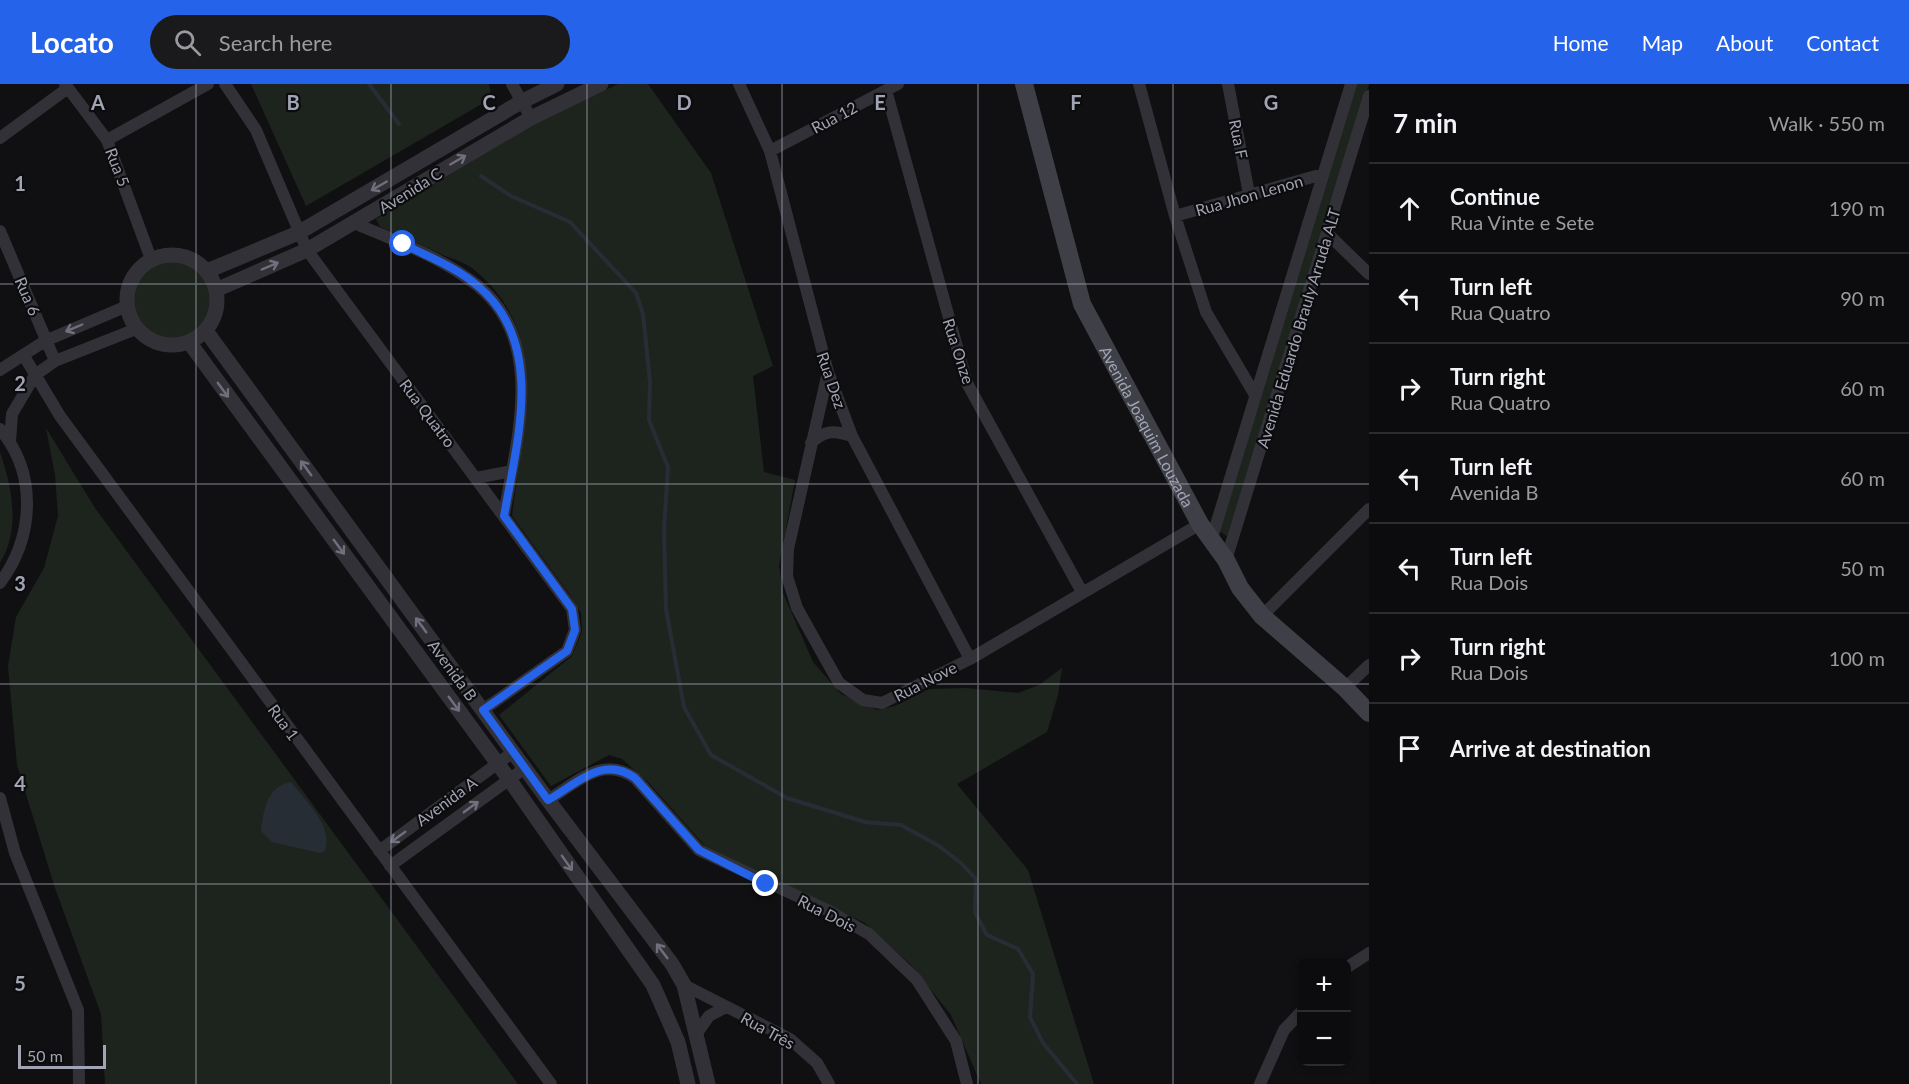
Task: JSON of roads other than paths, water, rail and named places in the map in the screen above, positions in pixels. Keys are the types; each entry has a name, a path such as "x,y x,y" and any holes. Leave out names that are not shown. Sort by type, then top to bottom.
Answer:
{"main road":[{"name":"Avenida Joaquim Louzada","path":"1024,84 1082,304 1200,524 1226,560 1240,588 1262,616 1345,688 1369,713"}],"street":[{"path":"107,140 208,84"},
{"name":"Rua Quatro","path":"225,84 256,130 307,250 572,609 575,630 567,651 483,710"},
{"path":"512,84 531,118"},
{"name":"Avenida C","path":"207,271 298,233 521,102 557,84"},
{"name":"Avenida C","path":"216,290 307,250 356,224 418,183 531,118 601,84"},
{"name":"Rua Dez","path":"739,84 770,151 828,372 852,436 970,659"},
{"name":"Rua 12","path":"770,151 898,84"},
{"path":"1139,84 1174,216 1206,312 1255,395"},
{"name":"Rua F","path":"1228,84 1249,194"},
{"name":"Avenida Eduardo Brauly Arruda ALT","path":"1211,541 1351,84"},
{"path":"0,138 66,86"},
{"name":"Rua 5","path":"66,86 107,140 152,259"},
{"name":"Rua Onze","path":"886,90 967,383 1082,592"},
{"name":"Avenida Eduardo Brauly Arruda ALT","path":"1226,560 1327,232 1366,120 1369,96"},
{"name":"Rua Jhon Lenon","path":"1174,216 1323,174"},
{"path":"356,224 441,263 479,286 504,314 520,356 522,398 504,516"},
{"name":"Rua 6","path":"0,231 55,362"},
{"path":"1327,232 1369,274"},
{"path":"166,255 182,255 196,261 207,271 216,290 217,304 206,331 189,342 175,346 160,344 147,338 136,329 127,306 132,279 140,267 152,259 166,255"},
{"path":"0,370 45,341 127,306"},
{"path":"10,442 12,414 35,375 55,362 136,329"},
{"name":"Avenida B","path":"206,331 548,800 672,964 684,985 708,1084"},
{"name":"Avenida B","path":"189,342 509,779 653,985 678,1042 688,1084"},
{"name":"Rua 1","path":"24,356 60,416 551,1084"},
{"name":"Rua Nove","path":"828,372 788,549 787,576 797,608 839,683 863,700 882,703 970,659 1200,524"},
{"path":"0,429 10,442 26,481 27,520 17,556 0,584"},
{"path":"811,443 821,434 831,430 852,436"},
{"path":"476,478 512,471"},
{"path":"1262,616 1369,509"},
{"path":"1345,688 1369,664"},
{"name":"Avenida A","path":"379,851 513,752"},
{"name":"Rua Dois","path":"548,800 598,770 613,767 625,771 635,778 699,850 829,911 869,934 917,980 956,1041 967,1084"},
{"name":"Avenida A","path":"390,866 525,768"},
{"path":"0,798 15,853 78,1010 80,1084"},
{"path":"1351,966 1369,953"},
{"name":"Rua Três","path":"684,985 790,1039 817,1063 829,1084"},
{"name":"Rua Três","path":"697,1033 709,1016 726,1007"},
{"path":"1260,1084 1284,1030 1301,1012"}],"waterway":[{"path":"369,84 399,124"},
{"path":"481,176 511,196 570,222 636,293 643,314 650,382 649,420 668,467 664,530 666,609 684,707 711,755 787,798 865,822 901,825 939,846 961,863 976,879 975,913 987,935 1018,949 1033,974 1030,1017 1043,1043 1077,1084"}]}
